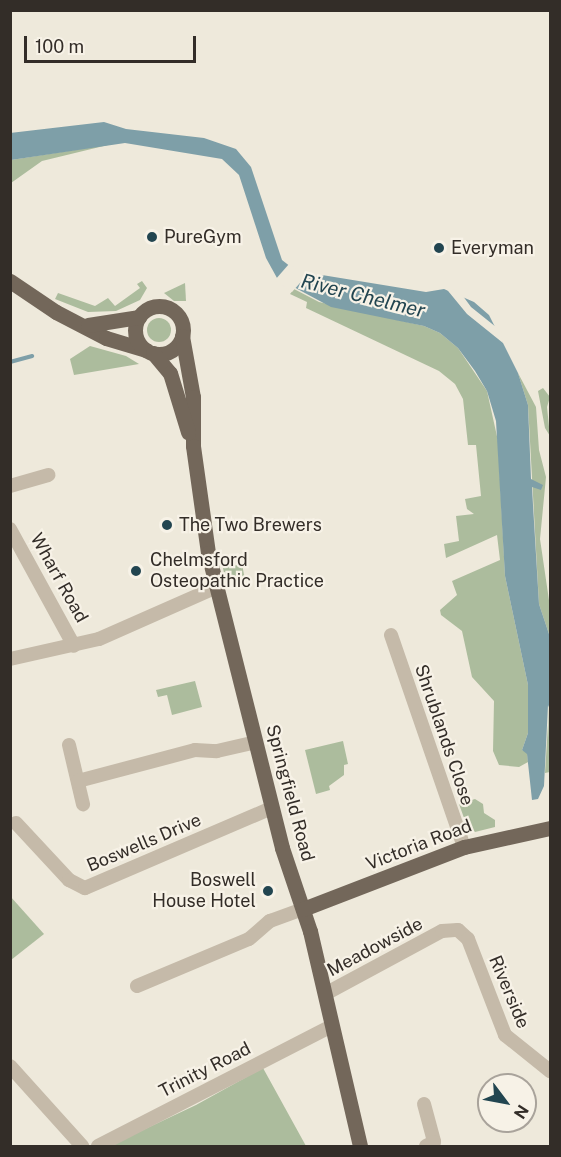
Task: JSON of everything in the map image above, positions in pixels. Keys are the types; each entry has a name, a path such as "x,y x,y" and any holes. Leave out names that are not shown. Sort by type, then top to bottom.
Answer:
{"main road":[{"path":"10,281 56,312 85,324 106,338 149,352 174,348 182,336 177,315 165,307 150,308 139,317 85,324"},
{"path":"139,317 137,339 149,352"},
{"name":"Springfield Road","path":"182,336 193,396 193,446"},
{"name":"Springfield Road","path":"149,352 170,374 193,446 217,587 272,808 303,909 325,994 330,1027 360,1146"},
{"name":"Victoria Road","path":"303,909 464,847 550,828"}],"street":[{"path":"10,486 48,475"},
{"name":"Wharf Road","path":"10,529 74,646"},
{"path":"10,659 74,646 217,587"},
{"name":"Shrublands Close","path":"391,635 464,847"},
{"path":"78,781 195,750 217,751 256,742"},
{"path":"69,745 83,804"},
{"name":"Boswells Drive","path":"16,823 69,880 85,888 272,808"},
{"path":"137,986 249,939 270,921 303,909"},
{"name":"Meadowside","path":"325,994 442,931"},
{"name":"Riverside","path":"442,931 464,933 505,1035 550,1071"},
{"name":"Trinity Road","path":"98,1146 330,1027"},
{"path":"10,1066 82,1146"},
{"path":"424,1104 435,1142 426,1146"}],"green space":[{"path":"112,144 42,161 11,183 11,160"},
{"path":"142,281 147,288 140,300 116,311 88,312 55,299 58,293 95,306 108,298 115,306 140,288 137,284"},
{"path":"185,283 186,301 174,301 164,293"},
{"path":"294,289 319,302 424,326 440,333 458,348 487,391 498,441 505,576 528,685 528,733 522,750 527,752 528,762 519,767 499,765 493,751 494,701 472,677 462,631 441,615 440,610 457,595 452,581 500,560 497,535 446,558 444,544 459,541 456,516 474,514 467,509 465,499 481,496 476,445 468,445 463,399 455,384 439,371 306,308 307,302 290,294"},
{"path":"159,318 164,319 170,325 170,335 164,341 159,342 154,341 148,335 147,330 148,325 154,319"},
{"path":"90,346 126,356 139,364 74,375 70,359"},
{"path":"518,373 536,407 539,450 546,477 540,539 550,607 550,637 539,604 528,405"},
{"path":"543,388 550,397 547,407 550,436 545,428 538,391"},
{"path":"242,564 246,585 227,588 223,568"},
{"path":"195,681 202,707 172,715 167,695 158,697 156,690"},
{"path":"548,704 550,772 545,773 548,725"},
{"path":"343,741 348,764 344,765 344,775 329,786 330,790 316,794 305,750"},
{"path":"475,799 483,804 484,813 495,820 495,827 475,832 468,829 459,804"},
{"path":"10,896 44,934 11,960 10,960"},
{"path":"263,1068 306,1146 109,1146 196,1105"}],"water":[{"name":"River Chelmer","path":"104,122 126,129 204,138 236,149 251,167 282,260 305,278 322,275 426,292 444,289 474,302 489,315 518,373 528,405 531,479 543,485 541,490 532,487 539,604 550,637 550,710 548,705 544,786 538,799 532,800 527,754 522,750 528,733 528,685 505,576 496,421 487,391 475,371 458,348 440,333 424,326 331,307 277,278 266,258 239,175 222,159 125,143 11,160 10,133"}],"pier":[{"path":"289,264 307,275 292,292 275,280"},
{"path":"444,286 460,292 471,307 501,331 503,343 467,314"}],"waterway":[{"path":"10,362 32,356"}],"place":[{"name":"PureGym","path":"152,237"},
{"name":"Everyman","path":"439,248"},
{"name":"The Two Brewers","path":"167,525"},
{"name":"Chelmsford Osteopathic Practice","path":"136,571"},
{"name":"Boswell House Hotel","path":"268,891"}]}
